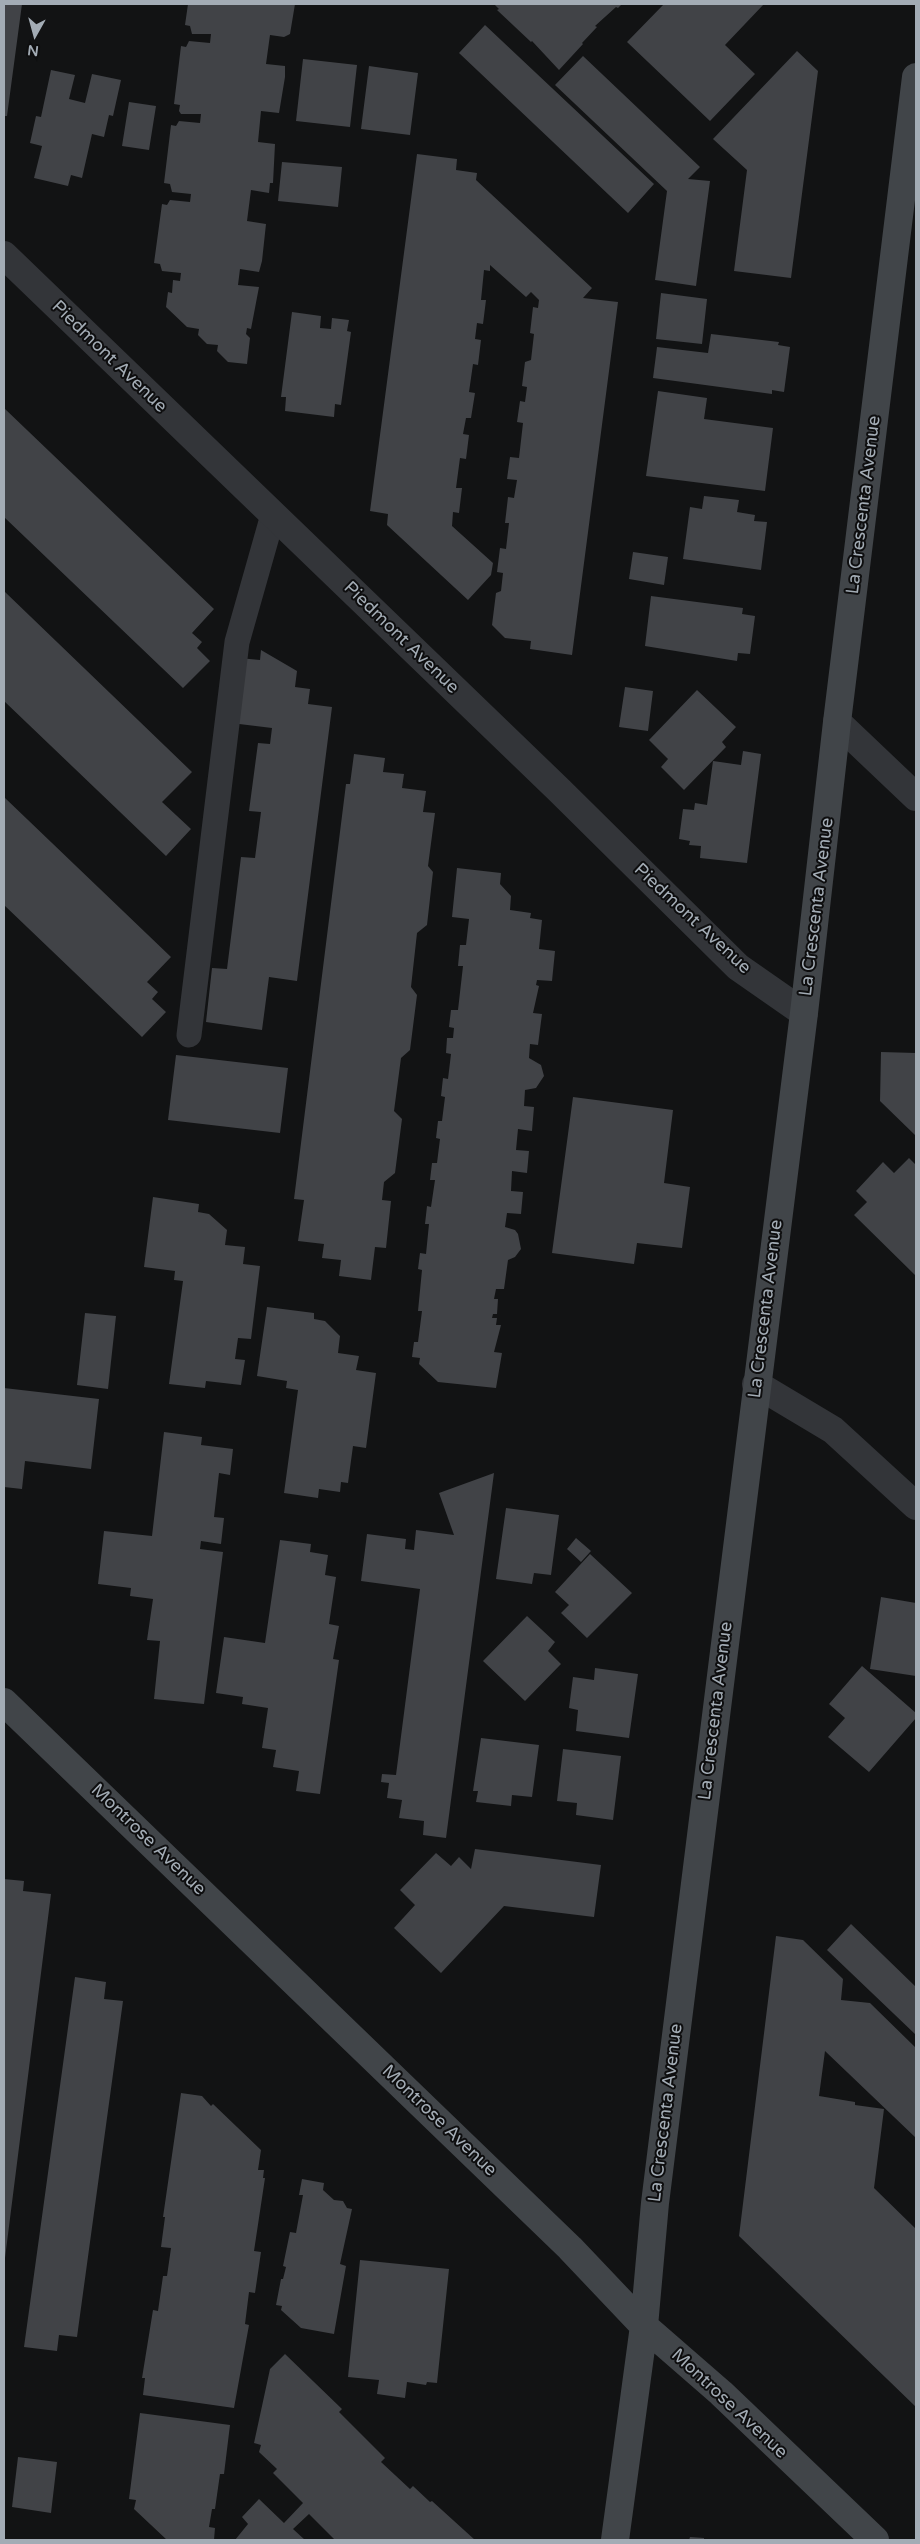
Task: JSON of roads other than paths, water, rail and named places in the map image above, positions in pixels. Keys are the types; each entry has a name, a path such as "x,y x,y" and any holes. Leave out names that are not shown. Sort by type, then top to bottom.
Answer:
{"main road":[{"name":"La Crescenta Avenue","path":"615,2540 644,2326 655,2203 804,1012 837,722 916,77"},
{"name":"Montrose Avenue","path":"4,1702 570,2248 644,2326 721,2393 875,2540"}],"street":[{"name":"Piedmont Avenue","path":"4,256 559,790 738,967 804,1012"},
{"path":"837,722 916,796"},
{"path":"756,1384 833,1430 916,1506"}],"lane":[{"path":"189,1035 237,642 273,515"}]}
